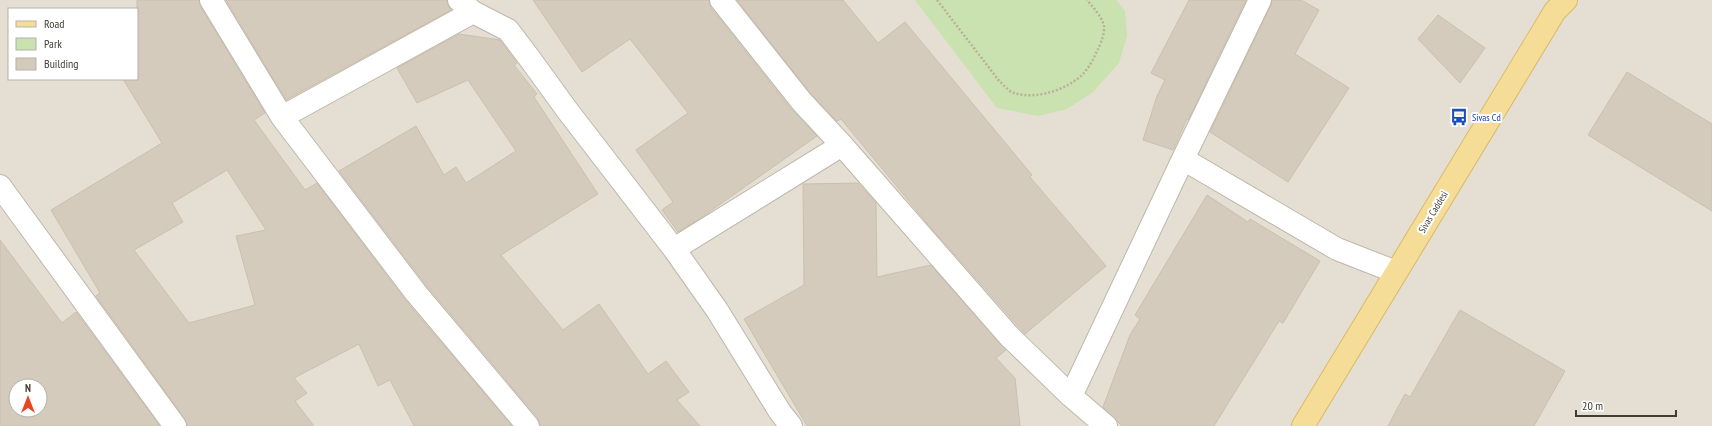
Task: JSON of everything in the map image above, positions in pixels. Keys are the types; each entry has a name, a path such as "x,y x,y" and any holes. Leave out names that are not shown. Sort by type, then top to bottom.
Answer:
{"main road":[{"name":"Sivas Caddesi","path":"1303,426 1555,11 1566,0"}],"street":[{"path":"211,0 282,116 416,293 528,426"},
{"path":"721,0 802,102 842,145 1009,336 1071,396 1106,426"},
{"path":"1071,396 1183,158 1260,0"},
{"path":"282,116 466,6 508,30 530,58 566,110 674,249 718,310 780,412 791,426"},
{"path":"674,249 842,145"},
{"path":"1183,158 1338,249 1396,272"},
{"path":"0,186 175,426"}],"path":[{"path":"937,0 1000,82 1012,93 1026,96 1045,93 1065,87 1082,74 1094,58 1101,44 1104,26 1096,11 1087,0"}],"shaded area":[{"path":"0,0 1712,0 1712,426 0,426"}],"green space":[{"path":"915,0 1116,0 1125,11 1127,36 1119,63 1093,92 1067,109 1038,116 997,108"}],"building":[{"path":"137,0 199,0 200,6 265,113 254,120 305,190 317,183 406,301 512,426 414,426 390,380 378,386 359,344 294,378 307,393 295,401 314,426 187,426 185,419 96,296 100,293 51,210 162,143 124,80 138,80","holes":["227,170 266,230 236,236 255,305 189,323 134,250 183,222 172,203"]},
{"path":"226,0 447,0 447,4 451,10 286,100"},
{"path":"533,0 709,0 711,8 792,110 817,136 702,217 678,232 662,210 673,202 636,150 688,113 630,39 582,72"},
{"path":"737,0 843,0 878,43 905,22 1032,175 1030,177 1106,266 1025,334 932,229 841,119 837,121 811,94"},
{"path":"1189,0 1246,0 1173,150 1143,140 1157,96 1165,80 1151,73"},
{"path":"1272,0 1301,0 1319,10 1295,54 1349,88 1288,182 1210,132 1271,5"},
{"path":"1438,15 1485,48 1460,83 1418,39"},
{"path":"459,34 500,40 517,63 514,65 537,94 534,97 598,194 501,255 563,330 599,304 648,374 666,361 689,392 677,400 700,426 540,426 538,418 426,285 339,171 416,126 444,175 456,167 466,183 516,151 468,80 417,103 397,68"},
{"path":"1627,72 1712,124 1712,211 1588,135"},
{"path":"858,183 876,203 877,277 931,265 1006,350 996,358 1015,378 1020,426 807,426 744,319 804,285 803,184"},
{"path":"1207,195 1248,222 1250,219 1320,261 1283,323 1279,321 1214,426 1122,426 1103,407 1130,335 1140,319 1135,315"},
{"path":"0,240 62,323 76,312 160,426 0,426"},
{"path":"1460,310 1565,371 1534,426 1388,426 1405,394 1410,397"}],"place":[{"name":"Sivas Cd","path":"1459,117"}]}
